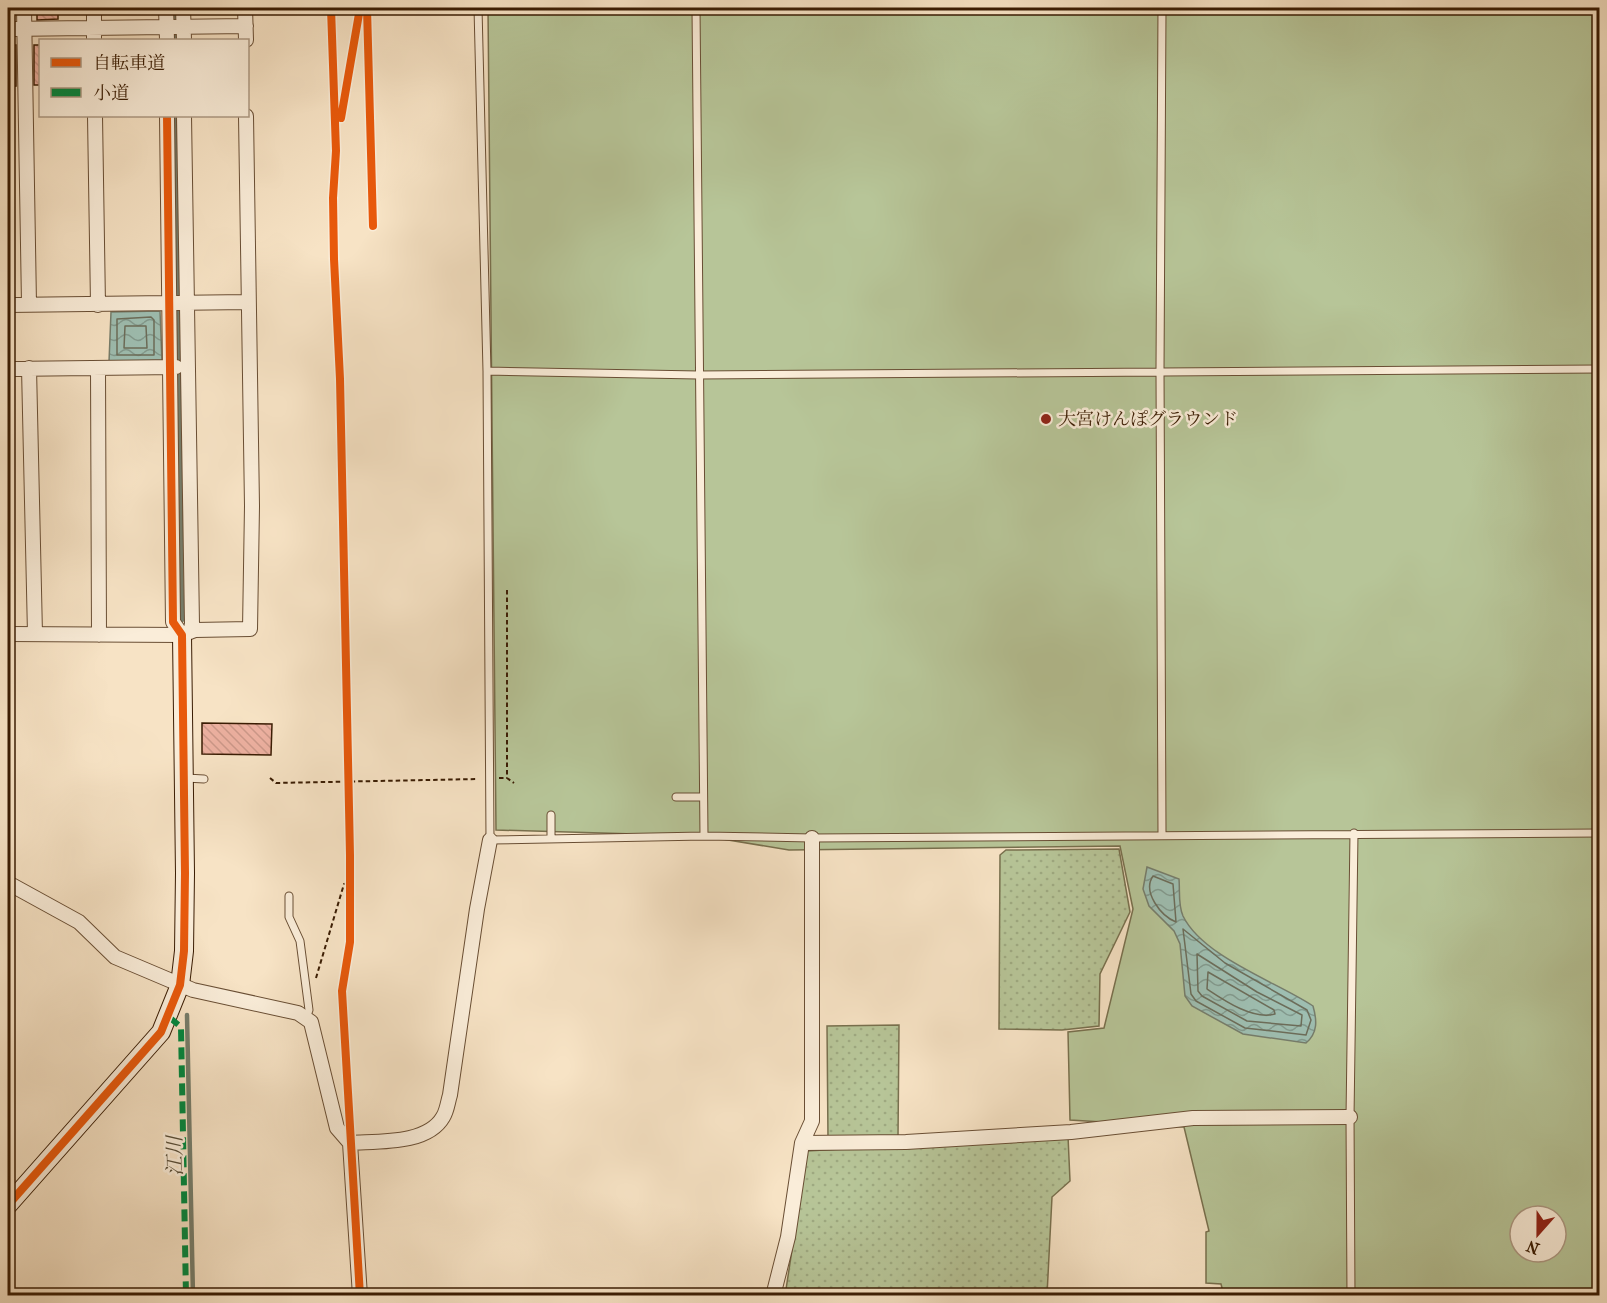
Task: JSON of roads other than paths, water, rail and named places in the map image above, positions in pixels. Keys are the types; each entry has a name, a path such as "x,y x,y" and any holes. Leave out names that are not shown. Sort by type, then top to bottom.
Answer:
{"street":[{"path":"24,8 29,304"},
{"path":"94,8 94,34"},
{"path":"166,8 175,31"},
{"path":"175,31 183,8"},
{"path":"245,8 246,39"},
{"path":"8,29 94,34 246,26"},
{"path":"95,117 98,304"},
{"path":"8,1205 161,1032 180,985 184,951 185,895 183,778 186,634 173,622 179,367 178,303 167,117"},
{"path":"178,303 184,117"},
{"path":"8,634 186,634 195,630 250,629 252,506 246,117"},
{"path":"8,304 248,302"},
{"path":"8,369 179,367"},
{"path":"29,368 35,634"},
{"path":"98,368 99,634"},
{"path":"773,1296 788,1237 802,1143 812,1121 812,838"},
{"path":"350,1143 420,1135 434,1127 443,1117 450,1095 477,909 490,840"},
{"path":"8,883 79,922 115,957 193,990 298,1013 311,1022 337,1128 350,1143 360,1296"},
{"path":"802,1143 906,1142 1071,1132 1193,1118 1350,1117"}],"lane":[{"path":"478,8 487,371 490,840 704,836 812,838 1599,833"},
{"path":"696,8 704,836"},
{"path":"1162,8 1160,371 1162,834"},
{"path":"487,371 698,375 1599,369"},
{"path":"183,778 204,778"},
{"path":"676,797 704,797"},
{"path":"551,815 551,838"},
{"path":"1351,1296 1350,1117 1354,833"},
{"path":"289,896 289,917 300,941 309,1010 306,1018"},
{"path":"8,1288 14,1296"}],"water":[{"path":"160,311 162,362 109,362 111,312"},
{"path":"1147,867 1179,879 1181,912 1193,931 1207,944 1223,956 1313,1006 1316,1026 1313,1035 1306,1043 1243,1034 1192,1006 1185,996 1180,944 1174,931 1149,906 1143,889"}],"waterway":[{"name":"江川","path":"174,8 175,39"},
{"name":"江川","path":"176,117 182,620"},
{"name":"江川","path":"187,1015 193,1296"}],"place":[{"name":"大宮けんぽグラウンド","path":"1046,419"}]}
